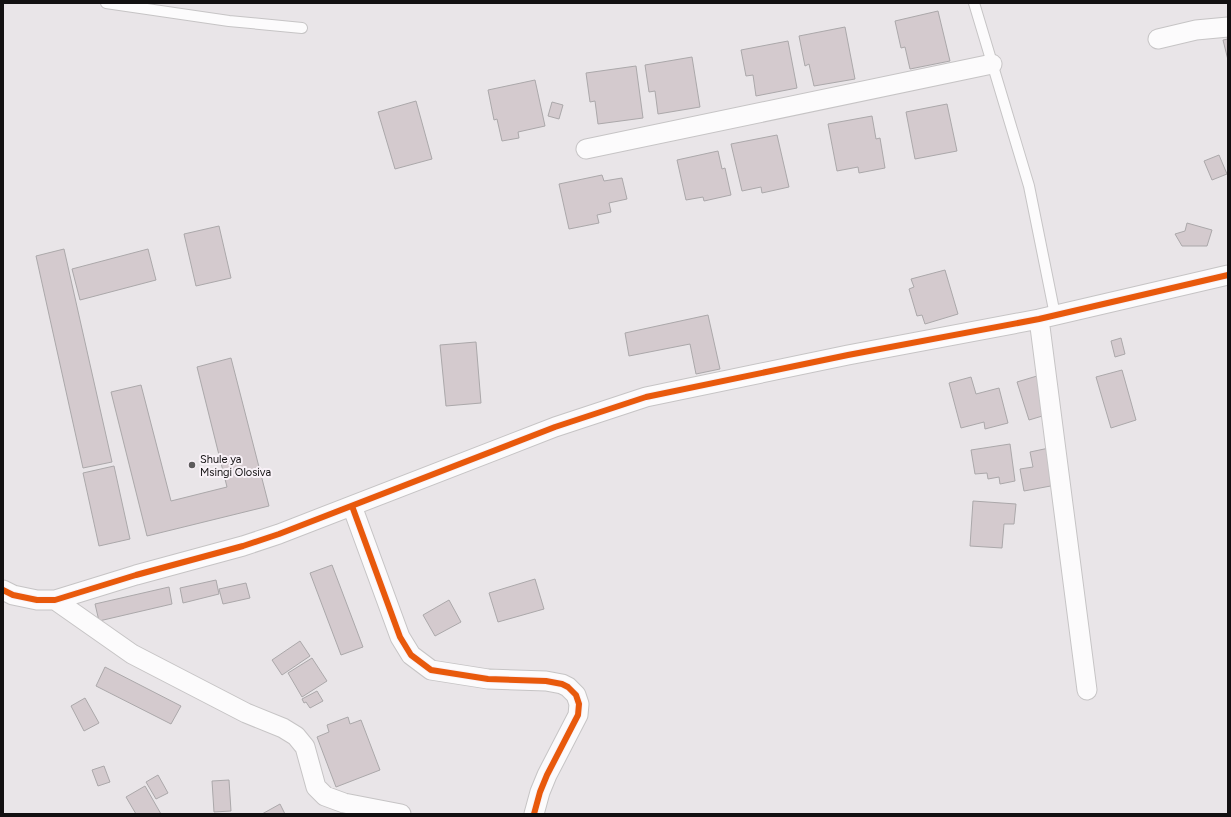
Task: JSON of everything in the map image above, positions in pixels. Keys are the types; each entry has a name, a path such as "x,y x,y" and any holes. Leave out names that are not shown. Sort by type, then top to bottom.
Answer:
{"street":[{"path":"1158,39 1196,30 1228,27"},
{"path":"586,149 992,64"},
{"path":"3,590 37,600 54,600 136,575 243,546 352,506 555,427 646,397 1047,317 1228,275"},
{"path":"1047,317 1087,690"},
{"path":"352,506 400,637 411,655 431,670 488,679 562,684 572,690 576,695 579,704 578,715 547,775 540,792 534,814"},
{"path":"54,600 132,654 246,713 283,728 296,736 306,747 316,787 325,796 344,803 401,814"}],"lane":[{"path":"106,3 229,21 302,28"},
{"path":"974,3 1029,186 1047,317"}],"building":[{"path":"938,11 950,61 910,69 905,47 901,48 895,21"},
{"path":"845,27 855,79 814,86 809,64 805,66 799,36"},
{"path":"1228,39 1228,60 1223,40"},
{"path":"788,41 797,88 756,96 753,75 746,76 741,50"},
{"path":"692,57 700,107 658,114 655,91 649,92 645,65"},
{"path":"636,66 643,118 598,124 595,101 590,102 586,73"},
{"path":"535,80 545,126 518,132 519,138 502,141 497,119 494,120 488,90"},
{"path":"416,101 432,159 395,169 378,112"},
{"path":"552,102 563,105 559,119 548,116"},
{"path":"947,104 957,151 915,159 906,112"},
{"path":"872,116 876,139 880,138 885,168 859,173 858,167 837,171 828,124"},
{"path":"777,135 789,187 762,193 761,187 742,191 731,144"},
{"path":"718,151 722,169 725,168 731,195 704,201 703,197 686,200 677,160"},
{"path":"1219,155 1227,174 1212,180 1204,161"},
{"path":"602,175 604,181 622,178 627,199 609,203 611,212 597,215 599,223 569,229 559,184"},
{"path":"1187,223 1212,230 1207,246 1182,246 1175,234 1185,231"},
{"path":"219,226 231,278 196,286 184,234"},
{"path":"64,249 112,462 83,468 36,256"},
{"path":"148,249 156,280 80,300 72,269"},
{"path":"945,270 958,314 925,324 922,315 917,316 909,289 914,287 911,279"},
{"path":"708,315 720,369 696,374 690,344 629,356 625,333"},
{"path":"1121,338 1125,354 1115,357 1111,341"},
{"path":"476,342 481,403 446,406 440,345"},
{"path":"231,358 269,506 147,536 111,392 141,385 171,501 227,487 197,367"},
{"path":"1122,370 1136,420 1111,428 1096,377"},
{"path":"1037,376 1049,414 1029,420 1017,382"},
{"path":"971,377 976,394 999,388 1008,423 985,429 984,422 961,428 949,383"},
{"path":"1010,444 1015,481 1000,484 999,477 988,479 987,473 975,474 971,450"},
{"path":"1049,448 1056,485 1024,491 1020,469 1033,467 1030,452"},
{"path":"114,466 130,539 99,546 83,473"},
{"path":"973,501 1016,504 1014,524 1004,524 1002,548 970,546"},
{"path":"332,565 363,647 341,655 310,573"},
{"path":"535,579 544,609 498,622 489,593"},
{"path":"216,580 219,594 183,603 180,588"},
{"path":"246,583 250,598 223,604 219,589"},
{"path":"169,587 172,604 99,621 95,604"},
{"path":"449,600 461,622 435,636 423,615"},
{"path":"300,641 310,656 282,675 272,660"},
{"path":"312,658 327,681 302,697 288,673"},
{"path":"105,667 181,706 171,724 96,686"},
{"path":"317,691 323,701 310,708 302,699"},
{"path":"85,698 99,723 84,731 71,706"},
{"path":"348,717 350,724 361,720 380,770 336,787 317,737 329,732 327,725"},
{"path":"104,766 110,782 98,786 92,770"},
{"path":"158,775 168,793 156,799 146,782"},
{"path":"229,780 231,811 214,812 212,781"},
{"path":"145,786 161,814 136,814 126,797"},
{"path":"280,804 285,814 262,814"}],"cycle path":[{"path":"3,590 13,595 37,600 55,600 136,575 243,546 279,534 555,427 646,397 848,355 1039,319 1228,275"},
{"path":"352,506 400,637 411,655 431,670 488,679 546,681 562,684 568,687 576,695 579,704 578,715 547,775 540,792 534,814"}],"place":[{"name":"Shule ya Msingi Olosiva","path":"192,465"}]}
